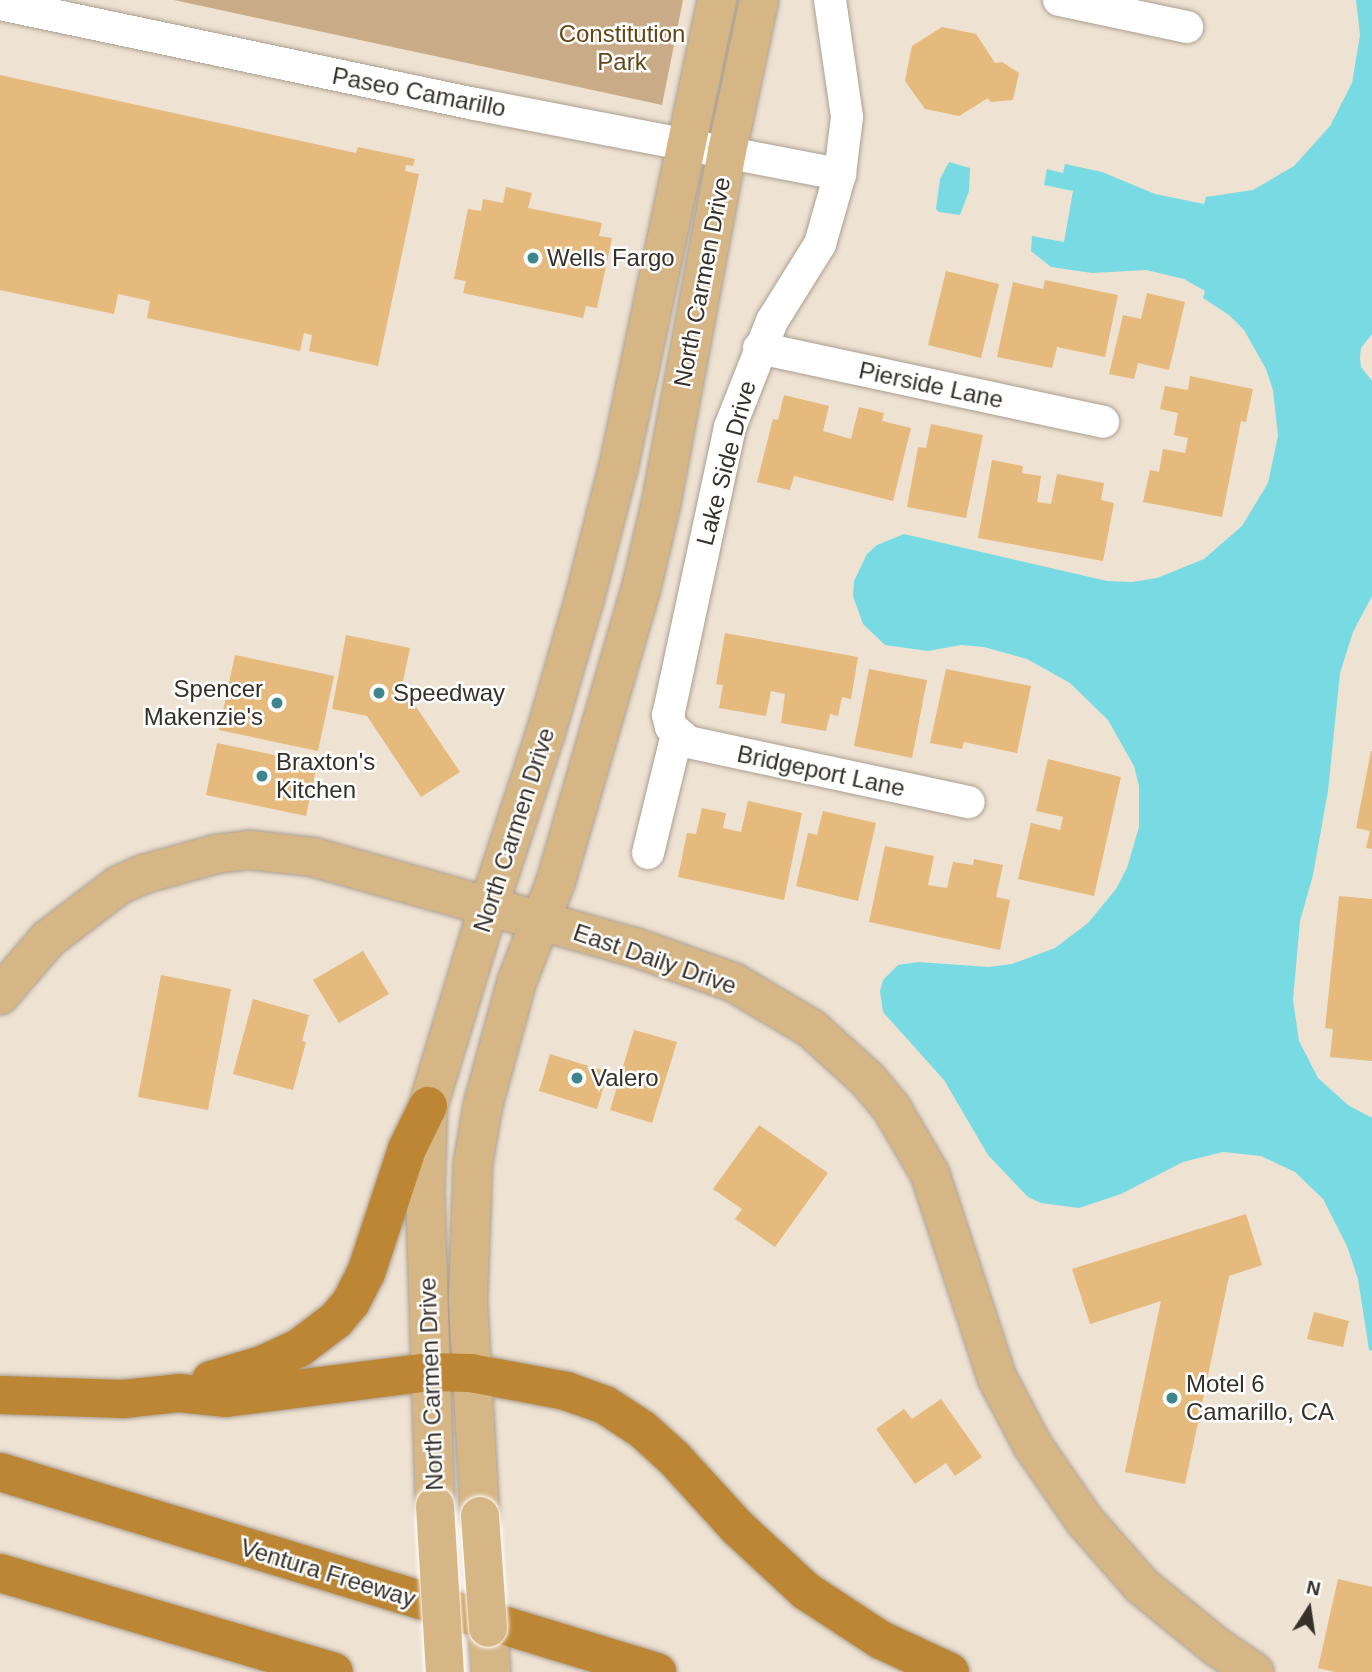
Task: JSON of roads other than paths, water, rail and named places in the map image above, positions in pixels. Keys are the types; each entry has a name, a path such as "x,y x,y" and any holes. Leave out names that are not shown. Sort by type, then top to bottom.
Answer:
{"highway":[{"path":"179,1393 262,1365 299,1348 336,1320 351,1302 366,1273 407,1149 428,1105"},
{"path":"0,1395 122,1399 179,1393 226,1398 430,1372 471,1373 566,1391 605,1405 642,1429 674,1458 738,1528 806,1591 881,1640 950,1672"},
{"name":"Ventura Freeway","path":"0,1472 657,1672"},
{"path":"0,1573 334,1672"},
{"path":"0,1592 196,1633"}],"main road":[{"name":"North Carmen Drive","path":"445,1672 430,1372 425,1195 428,1105 488,908 545,735 585,597 619,466 717,0"},
{"name":"North Carmen Drive","path":"491,1672 471,1373 468,1286 473,1163 483,1105 508,1011 556,881 644,577 661,504 727,152 759,0"},
{"name":"East Daily Drive","path":"0,995 48,939 119,886 144,874 216,854 250,850 313,856 488,908 634,947 733,982 812,1029 868,1080 899,1119 930,1174 997,1378 1033,1446 1084,1520 1142,1586 1217,1647 1254,1672"}],"street":[{"name":"Lake Side Drive","path":"677,734 671,727 668,715 671,694 730,427 759,348 820,244 840,174 847,117 830,0"},
{"path":"1059,0 1187,27"},
{"name":"Paseo Camarillo","path":"0,4 475,104 840,174"},
{"name":"Pierside Lane","path":"759,348 1103,422"},
{"path":"648,853 677,734"},
{"name":"Bridgeport Lane","path":"677,734 688,742 708,747 968,802"}],"water":[{"path":"1356,0 1372,0 1372,334 1361,348 1360,358 1361,367 1372,381 1372,596 1353,632 1340,673 1328,791 1313,875 1300,921 1293,1000 1299,1041 1318,1078 1348,1105 1372,1118 1372,1351 1369,1350 1358,1279 1347,1246 1323,1199 1295,1172 1261,1156 1223,1152 1183,1162 1121,1194 1079,1208 1041,1203 1028,1197 988,1155 944,1080 883,1012 880,991 883,980 898,965 918,962 989,967 1012,964 1055,948 1088,923 1116,889 1127,868 1139,827 1139,786 1134,766 1108,720 1070,683 1027,659 984,647 961,645 928,651 885,645 863,624 853,596 854,581 867,554 877,545 904,534 1107,581 1132,582 1157,578 1204,559 1242,526 1268,483 1278,436 1273,390 1266,369 1244,330 1229,315 1203,298 1205,291 1184,279 1146,270 1092,273 1051,267 1031,251 1032,236 1064,242 1073,191 1044,185 1047,169 1063,173 1065,164 1102,172 1155,194 1204,204 1206,197 1253,190 1294,166 1330,126 1352,83 1360,35"},
{"path":"949,162 970,168 969,191 960,215 939,212 936,209 940,179"}],"place":[{"name":"Wells Fargo","path":"533,258"},
{"name":"Speedway","path":"379,693"},
{"name":"Spencer Makenzie's","path":"277,703"},
{"name":"Braxton's Kitchen","path":"262,776"},
{"name":"Valero","path":"577,1078"},
{"name":"Motel 6 Camarillo, CA","path":"1172,1398"}],"park label":[{"name":"Constitution Park","path":"622,48"}]}
